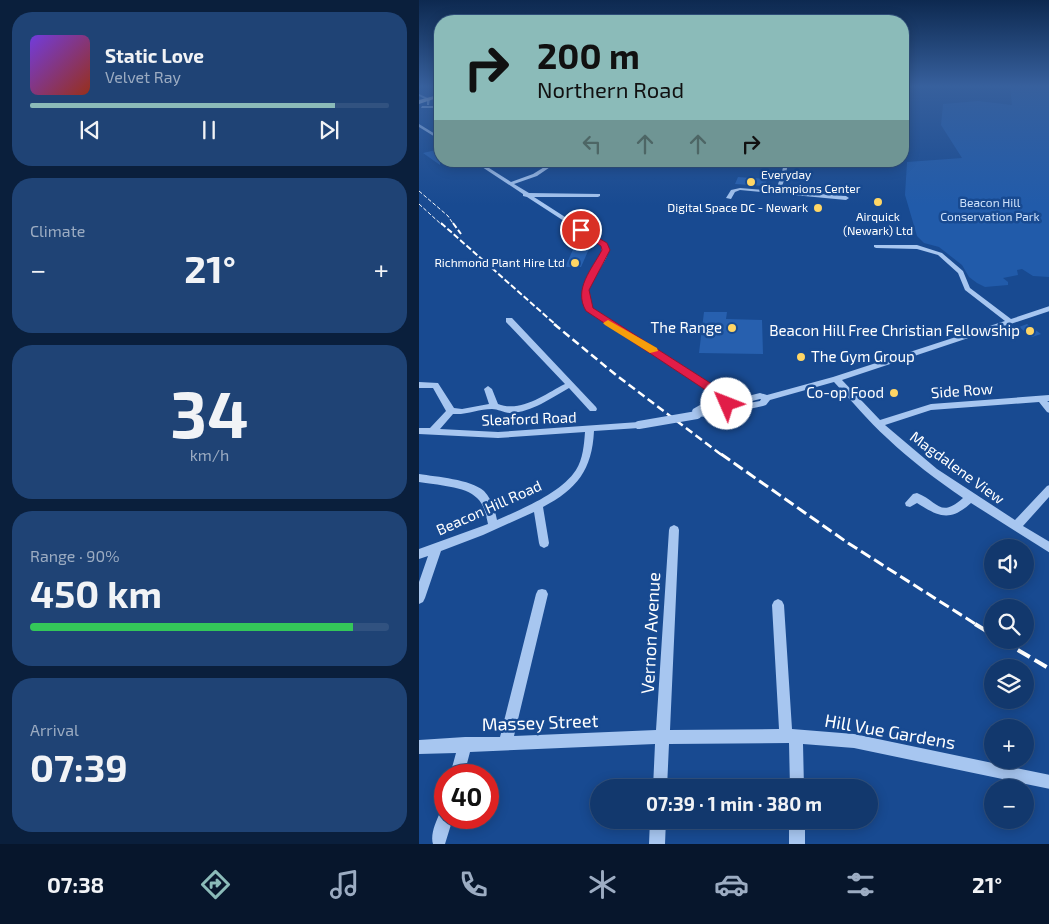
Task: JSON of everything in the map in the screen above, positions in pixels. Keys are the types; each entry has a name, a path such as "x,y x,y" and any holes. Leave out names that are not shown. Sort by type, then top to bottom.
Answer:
{"street":[{"path":"421,126 434,135"},
{"path":"484,167 606,246 606,254 585,290 585,300 589,309 711,388 729,407"},
{"path":"510,184 535,175 548,167"},
{"path":"778,192 785,167"},
{"path":"729,198 731,193 737,190 847,198"},
{"path":"525,194 598,195"},
{"path":"876,246 917,247 940,254 961,272 965,286 972,293 1010,322"},
{"path":"696,413 763,403 767,398 836,379 1049,308"},
{"path":"509,320 593,409"},
{"name":"Magdalene View","path":"836,379 897,443 970,498 1049,548"},
{"path":"419,385 435,385 451,411"},
{"path":"451,411 462,412 494,406 509,411 527,406 569,385"},
{"path":"696,413 711,403 713,396 711,388"},
{"path":"488,389 494,406"},
{"path":"1045,399 1049,410"},
{"name":"Side Row","path":"879,424 931,407 1045,399"},
{"path":"432,432 451,411"},
{"name":"Sleaford Road","path":"419,431 498,435 590,430 666,421 696,413"},
{"name":"Beacon Hill Road","path":"419,554 493,525 538,505 560,492 576,477 586,459 590,430"},
{"path":"419,478 467,488 479,493 488,506 493,525"},
{"path":"1016,526 1049,489"},
{"path":"910,503 917,497 937,511 949,513 957,511 970,498"},
{"path":"538,505 544,543"},
{"name":"Vernon Avenue","path":"661,779 673,530"},
{"path":"419,598 436,548"},
{"path":"505,744 541,594"},
{"path":"778,605 796,779"},
{"name":"Hill Vue Gardens","path":"663,737 791,736 854,741 1049,782"},
{"name":"Massey Street","path":"419,747 663,737"},
{"path":"460,764 465,744"},
{"path":"439,840 442,829"},
{"path":"657,844 658,829"},
{"path":"797,829 797,844"}],"green space":[{"name":"Beacon Hill Conservation Park","path":"942,126 1049,126 1049,277 1033,276 1022,269 1017,270 1018,275 1003,278 1008,282 1008,285 985,287 969,277 962,265 939,247 924,243 917,236 905,195 907,167 909,167 909,162 962,158"}],"building":[{"path":"434,150 434,161 423,153"},
{"name":"Everyday Champions Center","path":"738,177 767,179 765,186 735,184"},
{"path":"577,241 592,242 581,267 565,267"},
{"name":"The Range","path":"704,312 727,312 726,319 762,320 763,354 699,353"},
{"name":"Beacon Hill Free Christian Fellowship","path":"1027,324 1041,334 1032,337 1019,327"}],"railway":[{"path":"419,191 448,216 454,225"},
{"path":"419,204 442,225"},
{"path":"441,223 556,325"},
{"path":"453,223 461,234"},
{"path":"554,324 616,375 723,456"},
{"path":"721,454 848,543 977,625"},
{"path":"975,624 984,630"},
{"path":"1016,649 1050,669"}],"slow traffic":[{"path":"608,323 654,351"}],"place":[{"name":"Everyday Champions Center","path":"751,182"},
{"name":"Airquick (Newark) Ltd","path":"878,202"},
{"name":"Digital Space DC - Newark","path":"818,208"},
{"name":"Richmond Plant Hire Ltd","path":"575,263"},
{"name":"The Range","path":"732,328"},
{"name":"Beacon Hill Free Christian Fellowship","path":"1030,331"},
{"name":"The Gym Group","path":"801,357"},
{"name":"Co-op Food","path":"894,393"}],"route":[{"path":"581,230 606,246 606,254 585,290 585,300 589,309 711,388 727,404"}]}
